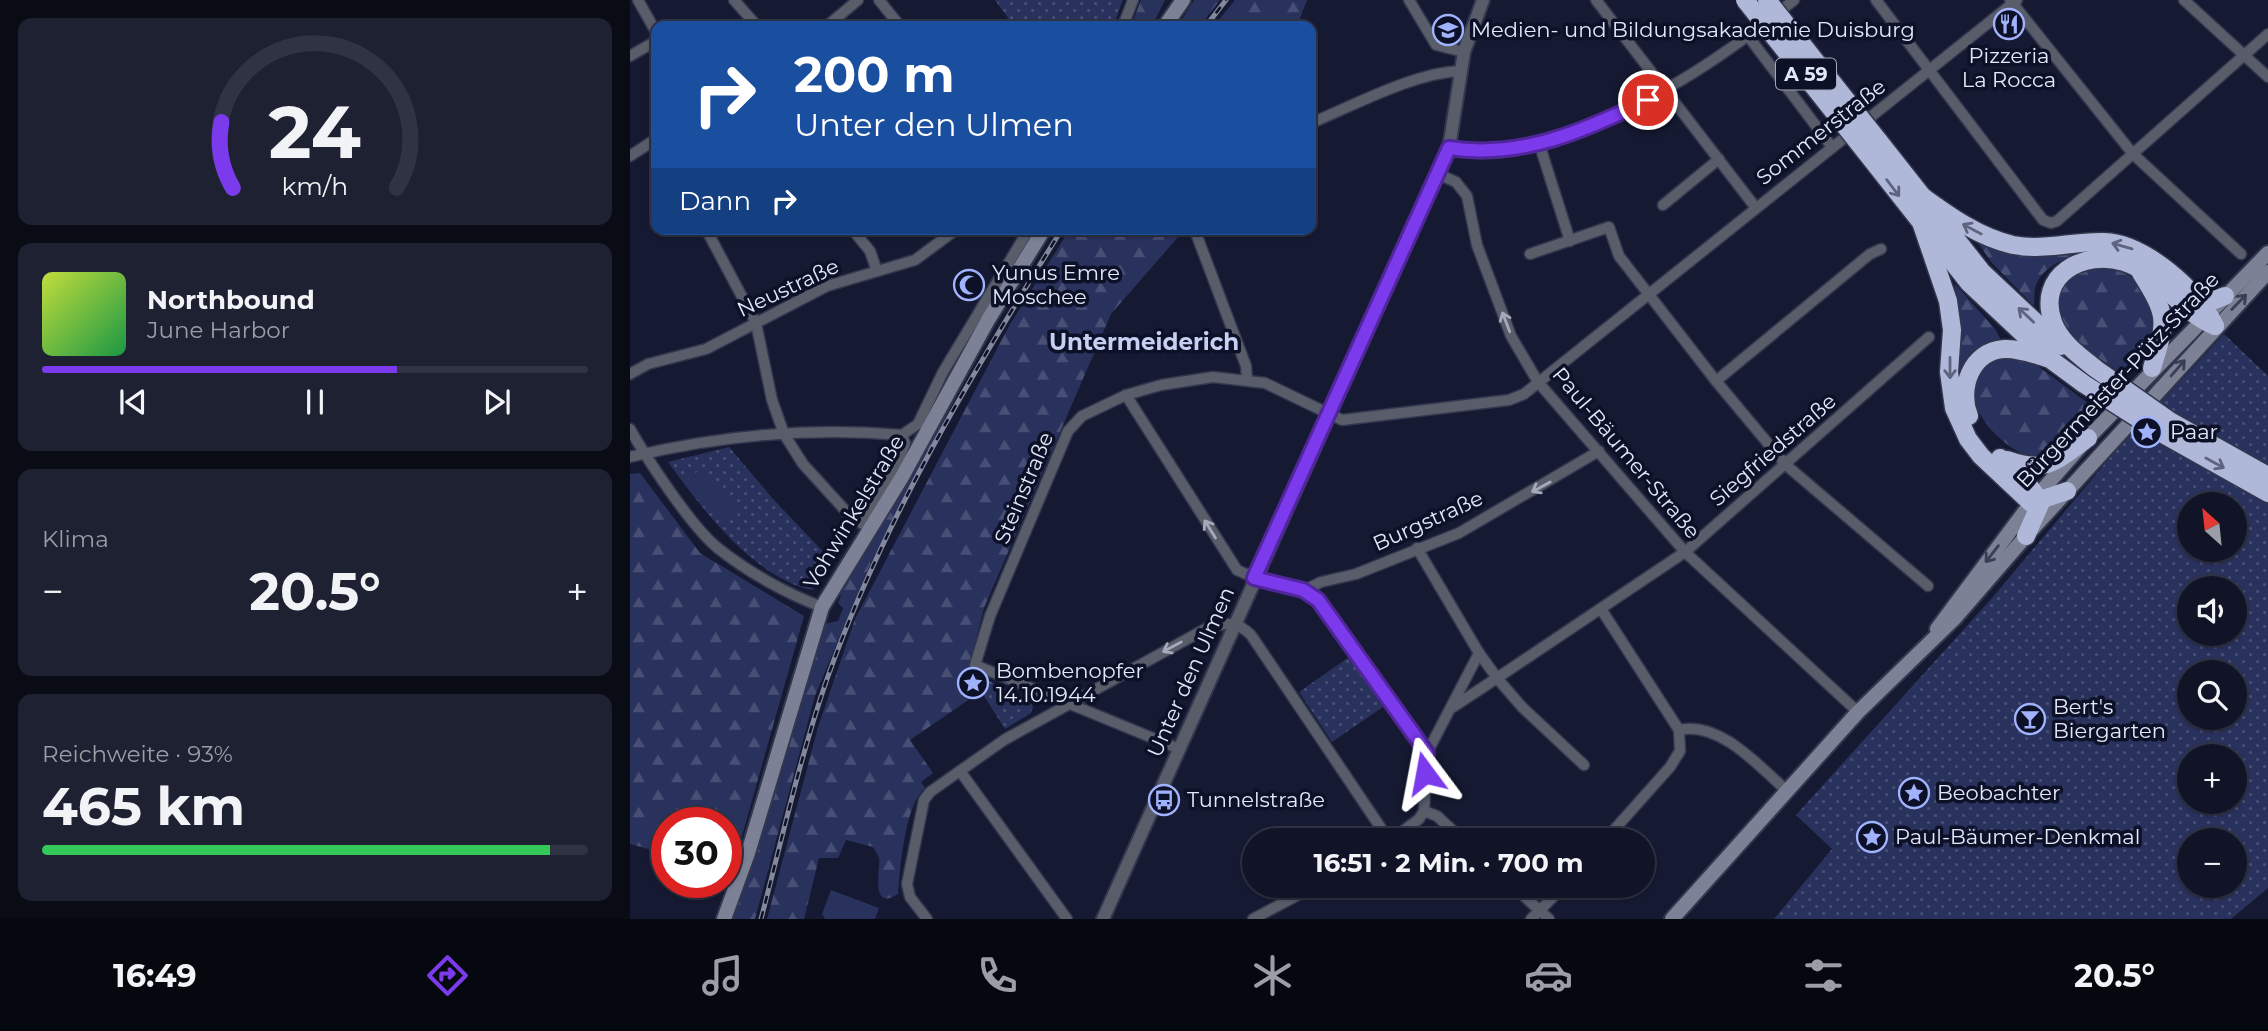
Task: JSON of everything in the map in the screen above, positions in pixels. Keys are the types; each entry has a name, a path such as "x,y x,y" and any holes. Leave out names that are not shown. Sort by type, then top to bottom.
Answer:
{"highway":[{"name":"A 59","path":"1745,0 1871,145 1919,194 1951,236 2001,291 2055,342 2074,352 2170,421 2268,476"},
{"name":"A 59","path":"1767,0 1871,145 1922,225 1969,283 2050,359 2084,384 2161,433 2268,494"},
{"path":"1919,194 1974,230 2009,244 2058,248 2106,242 2125,246 2141,253 2205,314"},
{"path":"1922,225 1948,301 1952,330 1949,372 1954,408 1968,439 1981,456 2036,500"},
{"path":"2074,352 2054,325 2050,312 2050,297 2056,280 2070,265 2086,259 2111,258 2139,270 2205,314"},
{"path":"2139,270 2163,314 2163,334 2152,368"},
{"path":"2205,314 2209,302 2225,296"},
{"path":"2036,500 1979,435 1966,410 1964,396 1968,374 1975,363 1988,353 2002,349 2050,359"},
{"path":"1999,457 2028,467 2046,466 2088,438"},
{"path":"2036,500 2067,491"},
{"path":"2026,536 2036,500"}],"main road":[{"path":"1175,7 1182,0"},
{"name":"Vohwinkelstraße","path":"724,919 748,853 822,607 902,477 988,320 1040,235"},
{"name":"Bürgermeister-Pütz-Straße","path":"2225,296 2268,253"},
{"name":"Bürgermeister-Pütz-Straße","path":"1928,642 1952,604 2036,500 2152,368 2205,314 2266,277"},
{"name":"Bürgermeister-Pütz-Straße","path":"1672,919 1858,712 1955,618 2067,491 2205,314"}],"street":[{"path":"638,0 651,23"},
{"path":"734,0 753,21"},
{"path":"833,21 858,0"},
{"path":"879,0 896,21"},
{"path":"1125,21 1133,0"},
{"path":"1409,0 1436,45 1464,52"},
{"name":"Unter den Ulmen","path":"1103,919 1449,148 1464,52 1483,0"},
{"path":"1596,0 1756,208"},
{"path":"1449,148 1482,153 1539,143 1611,117 1666,91 1728,53 1794,0"},
{"path":"1876,0 2043,220 2051,223 2057,221 2268,34"},
{"path":"2183,0 2268,76"},
{"path":"2013,1 2133,154 2241,254"},
{"name":"Sommerstraße","path":"1328,414 1342,419 1509,400 1524,394 2013,1"},
{"path":"1748,36 1832,147"},
{"path":"630,56 651,44"},
{"path":"1316,121 1446,71 1460,71"},
{"path":"630,156 651,142"},
{"path":"1539,143 1570,241"},
{"path":"1663,205 1719,159"},
{"name":"Paul-Bäumer-Straße","path":"1438,174 1456,182 1467,196 1477,245 1511,336 1538,382 1685,552 1858,712"},
{"path":"1530,254 1609,227 1619,256 1716,381 1786,465 1928,586"},
{"path":"709,235 756,323 772,400 783,434 803,464 854,520 863,524 901,455 905,443 902,435"},
{"path":"857,235 870,251 877,271"},
{"name":"Neustraße","path":"630,374 648,365 706,349 827,286 915,260 949,235"},
{"path":"630,457 720,439 783,434 876,432 902,435 918,424 943,372 1025,235"},
{"path":"1197,235 1246,366 1247,379"},
{"path":"1716,381 1870,254 1881,249"},
{"name":"Siegfriedstraße","path":"1450,709 1685,552 1929,337"},
{"name":"Steinstraße","path":"1066,703 975,666 990,616 1068,431 1082,416 1126,396 1189,380 1247,379 1296,396 1328,414"},
{"path":"1126,396 1237,570 1254,578 1303,590 1318,600 1427,753"},
{"path":"630,429 644,454 718,548 796,597 822,607"},
{"name":"Burgstraße","path":"1303,590 1356,574 1459,533 1599,451"},
{"path":"1417,548 1479,653 1497,678 1522,707 1584,765"},
{"path":"1601,609 1679,730 1680,751 1670,767 1616,828"},
{"path":"927,919 910,897 907,884 924,800 1004,740 1066,703 1209,627 1235,623 1251,635 1382,828"},
{"path":"1407,828 1419,819 1424,811 1427,753 1479,653"},
{"path":"1066,703 1178,748"},
{"path":"1679,730 1697,727 1712,734 1746,755 1787,791"},
{"path":"960,771 1067,919"},
{"path":"1424,811 1437,816 1450,828"},
{"path":"1252,919 1292,898"},
{"path":"1526,898 1549,919"},
{"path":"1531,919 1553,898"}],"green space":[{"path":"995,0 1123,0 1115,21 1010,21"},
{"path":"1141,0 1165,0 1154,21 1133,21"},
{"path":"1194,0 1220,0 1204,21 1181,21"},
{"path":"1235,0 1307,0 1299,21 1218,21"},
{"path":"1066,235 1180,235 1111,314 984,608 968,671 980,692 910,740 933,773 921,782 925,788 918,796 908,822 898,894 883,898 880,893 879,858 873,847 846,840 838,858 819,858 804,919 767,919 818,727 855,619 1009,326"},
{"path":"1975,239 2021,252 2082,252 2062,260 2043,273 2035,288 2034,306 1992,263"},
{"path":"2093,264 2111,268 2134,279 2147,294 2150,305 2156,336 2120,373 2063,333 2053,301 2061,281"},
{"path":"1955,284 1995,329 2002,342 1957,389"},
{"path":"2224,334 2268,376 2268,888 2231,919 1774,919 1832,849 1796,815 1992,598 2113,454"},
{"path":"2011,356 2034,363 2089,404 2038,460 2020,453 1988,426 1978,410 1973,393 1976,377 1988,365"},
{"path":"965,369 969,372 869,567 815,696 755,919 733,919 739,898 742,898 742,890 824,624 838,621 843,608 838,603 841,595 837,593"},
{"path":"729,447 773,499 832,561 812,590 790,583 749,556 696,500 668,462"},
{"path":"703,467 741,511 726,525 687,480"},
{"path":"640,473 700,553 804,616 742,836 742,807 651,807 651,850 630,844 630,474"},
{"path":"1349,657 1383,707 1332,742 1299,692"},
{"path":"968,671 1030,700 1033,707 1031,713 1005,729"},
{"path":"831,890 879,908 875,919 825,919 822,914"}],"railway":[{"path":"1210,21 1226,0"},
{"path":"761,919 817,708 875,562 902,504 963,392 1058,235"}],"place":[{"name":"Pizzeria La Rocca","path":"2009,24"},
{"name":"Medien- und Bildungsakademie Duisburg","path":"1448,30"},
{"name":"Yunus Emre Moschee","path":"969,285"},
{"name":"Paar","path":"2147,432"},
{"name":"Bombenopfer 14.10.1944","path":"973,683"},
{"name":"Bert's Biergarten","path":"2030,719"},
{"name":"Beobachter","path":"1914,793"},
{"name":"Tunnelstraße","path":"1164,800"},
{"name":"Paul-Bäumer-Denkmal","path":"1872,837"}],"district":[{"name":"Untermeiderich","path":"1144,342"}],"route":[{"path":"1425,773 1427,753 1318,600 1303,590 1254,578 1449,148 1482,153 1530,146 1571,133 1648,100"}]}
